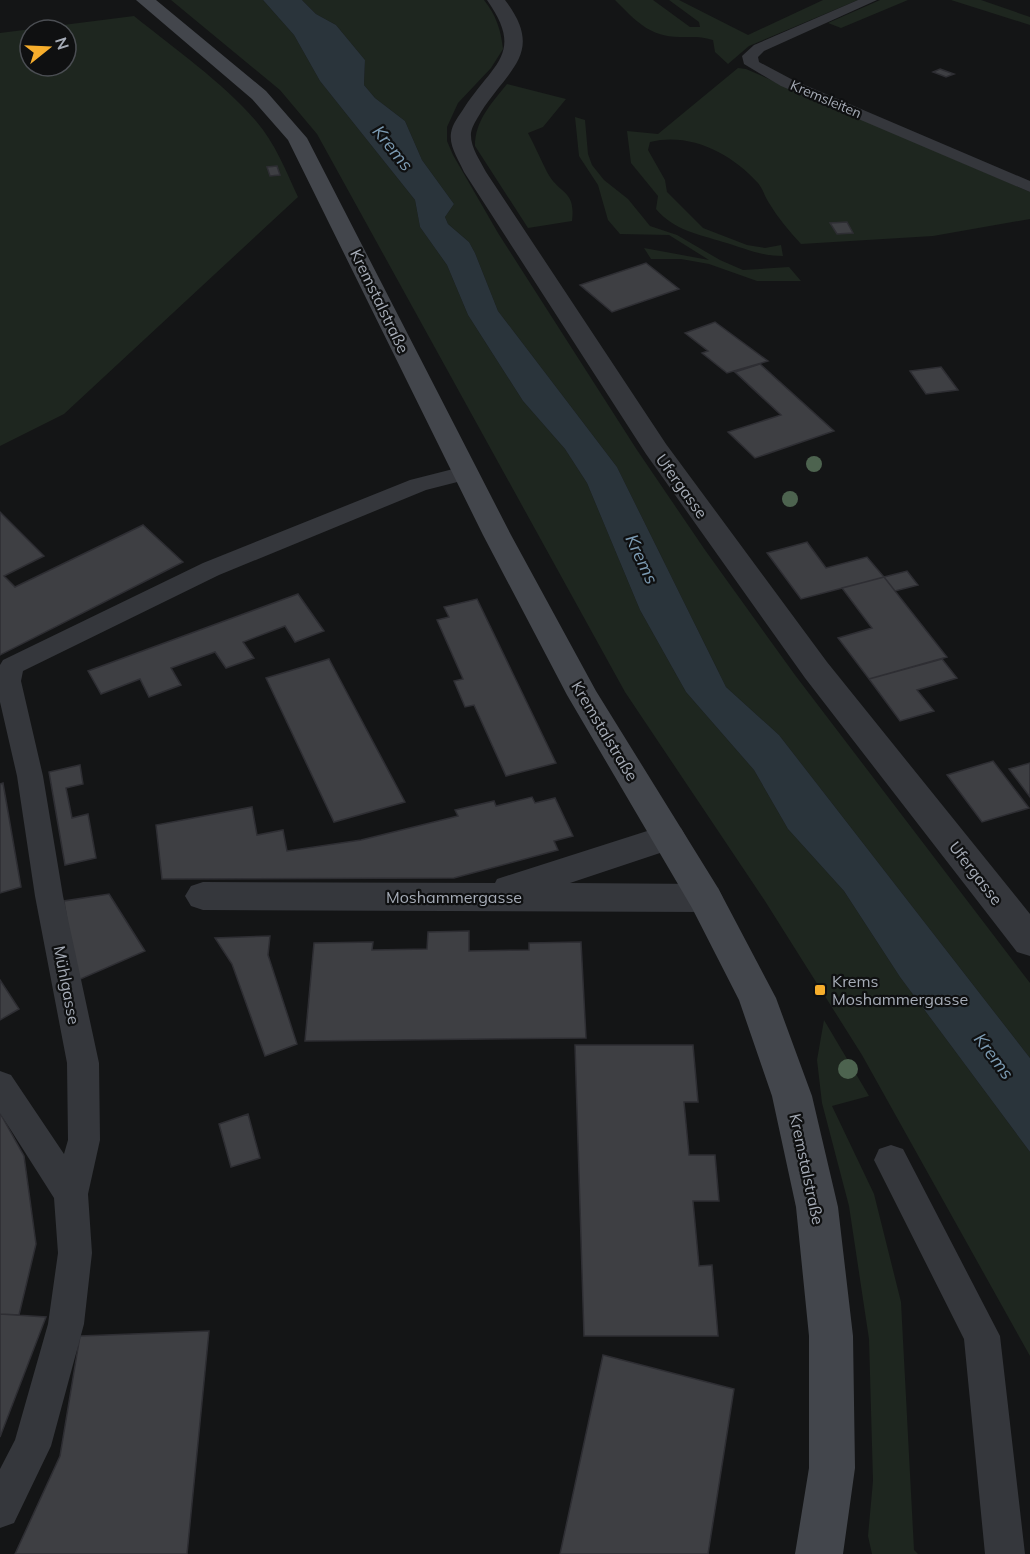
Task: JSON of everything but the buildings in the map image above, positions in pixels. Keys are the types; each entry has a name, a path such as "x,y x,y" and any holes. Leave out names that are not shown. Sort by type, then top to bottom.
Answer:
{"main road":[{"name":"Kremstalstraße","path":"145,0 259,95 297,138 465,473 583,694 705,898 757,998 792,1096 817,1207 831,1336 832,1456 819,1554"}],"street":[{"name":"Ufergasse","path":"496,0 513,27 516,49 503,70 473,108 461,131 462,147 475,172 655,448 816,670 1030,941"},
{"path":"482,898 669,837"},
{"name":"Moshammergasse","path":"203,896 705,898"}],"lane":[{"name":"Kremsleiten","path":"870,0 759,48 750,56 752,64 780,80 1030,187"},
{"name":"Mühlgasse","path":"0,1509 32,1446 66,1324 75,1253 71,1194 84,1140 83,1063 49,896 30,776 8,681 12,666 211,569 418,485 465,473"},
{"name":"Mühlgasse","path":"0,1085 71,1194"},
{"path":"891,1160 982,1336 1005,1554"}],"shaded area":[{"path":"171,0 263,0 294,35 320,81 415,200 420,227 447,265 468,315 523,401 565,449 587,483 640,610 686,692 754,770 788,829 844,891 900,977 1030,1152 1030,1356 862,1055 765,901 625,692 317,134 280,90"},
{"path":"302,0 484,0 492,11 501,35 503,49 491,68 458,103 447,127 447,141 453,155 498,233 637,450 705,550 795,675 1030,983 1030,1058 779,735 726,687 617,467 498,311 469,242 448,224 445,217 454,204 422,160 405,121 375,98 364,85 365,60 336,25 316,14"},
{"path":"615,0 653,0 690,27 700,27 699,22 669,0 679,0 748,35 823,0 858,0 749,46 728,64 715,52 713,40 700,37 669,36 651,31"},
{"path":"880,0 908,0 841,28 828,23"},
{"path":"951,0 981,0 1030,17 1030,25"},
{"path":"134,16 213,79 256,121 274,148 298,197 64,414 0,446 0,33 18,31 18,78 78,78 78,23"},
{"path":"738,68 746,69 1030,192 1030,219 933,236 801,244 776,214 758,183 723,154 680,140 650,142 648,150 665,180 667,192 703,228 747,245 765,248 781,245 783,256 752,251 679,227 656,209 658,196 631,163 627,131 658,134"},
{"path":"507,84 566,99 543,127 528,133 547,172 569,197 573,211 572,221 528,228 475,146 481,120"},
{"path":"575,117 585,120 588,154 592,165 604,180 628,199 650,226 677,235 720,260 743,270 789,267 801,281 757,281 709,264 681,259 651,259 644,248 709,260 669,235 620,234 608,220 598,185 579,156"},
{"path":"824,1020 869,1096 832,1106 874,1194 901,1302 914,1550 918,1554 872,1554 868,1536 873,1481 869,1339 849,1206 822,1103 817,1060"}],"water":[{"name":"Krems","path":"263,0 302,0 316,14 336,25 365,60 364,85 375,98 405,121 422,160 454,204 445,217 448,224 469,242 498,311 617,467 726,687 779,735 1030,1058 1030,1152 900,977 844,891 788,829 754,770 686,692 640,610 587,483 565,449 523,401 468,315 447,265 420,227 415,200 320,81 294,35"}],"place":[{"name":"Krems Moshammergasse","path":"820,990"}]}
